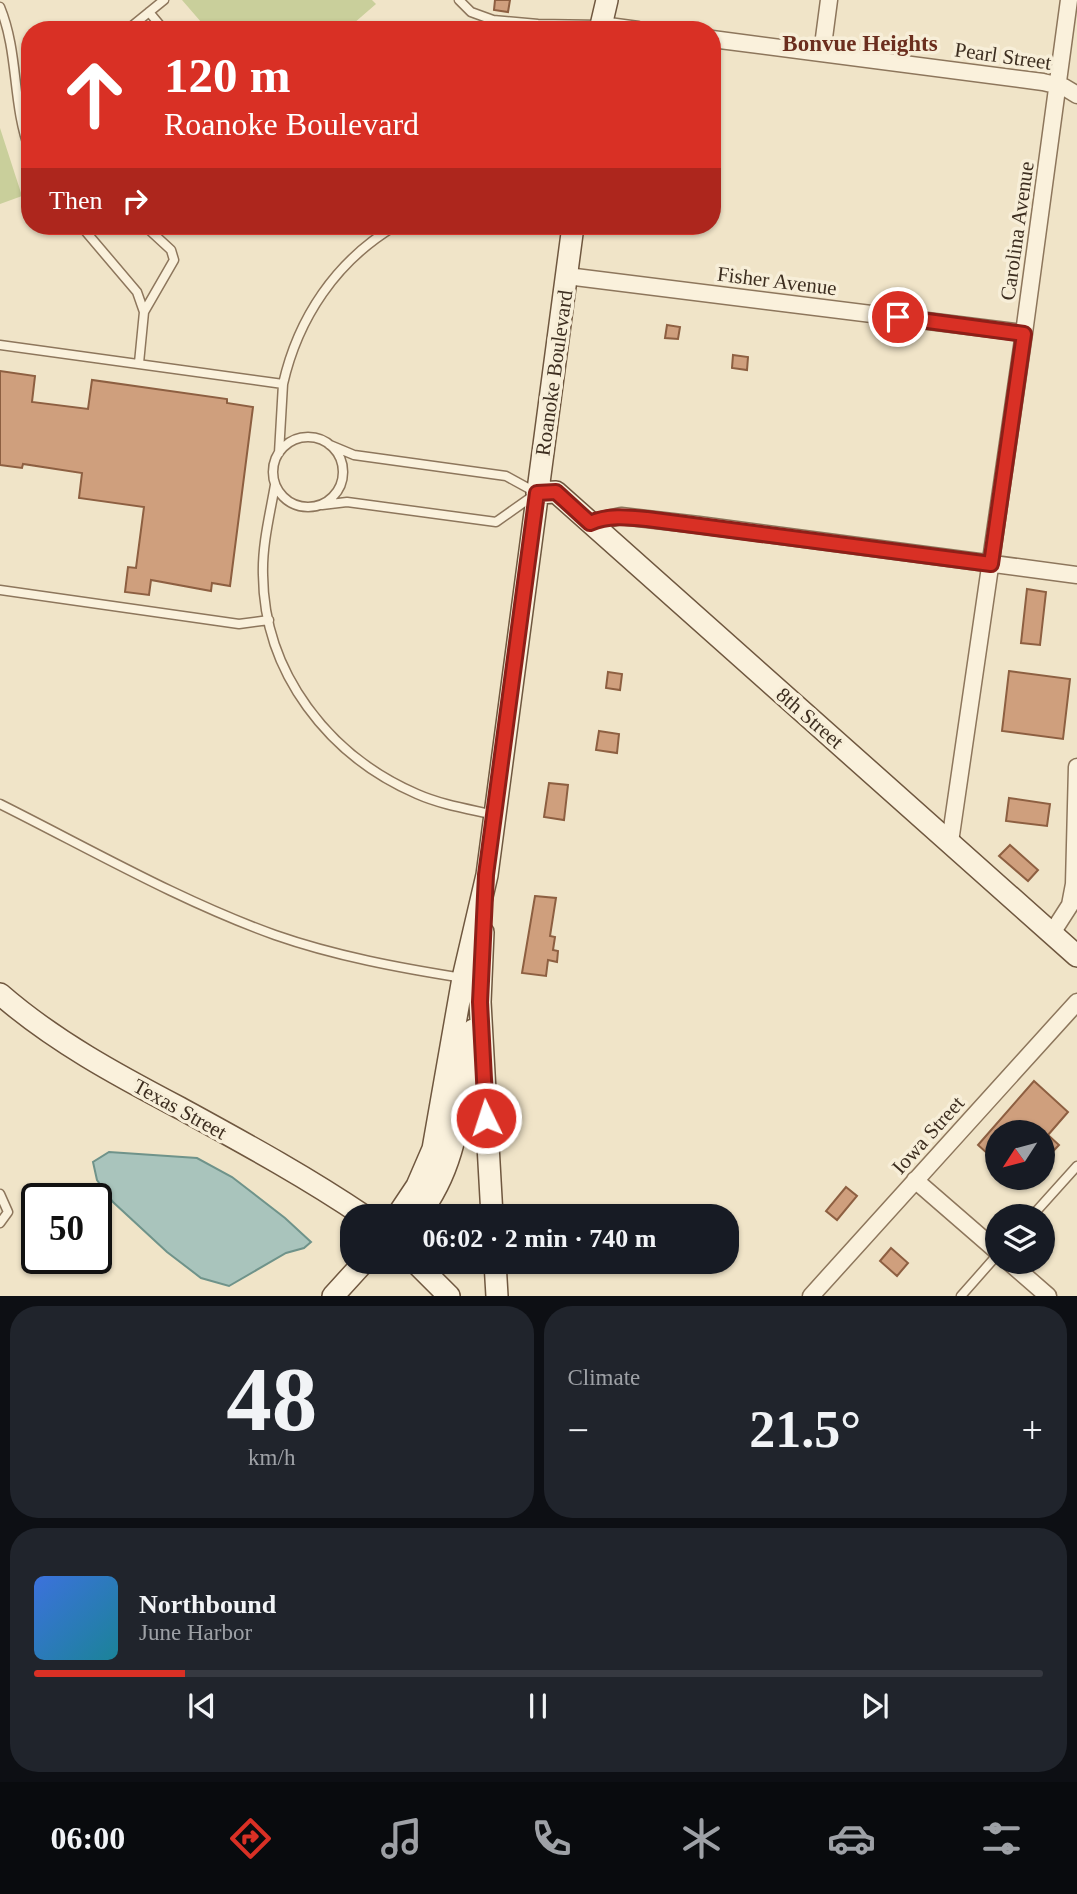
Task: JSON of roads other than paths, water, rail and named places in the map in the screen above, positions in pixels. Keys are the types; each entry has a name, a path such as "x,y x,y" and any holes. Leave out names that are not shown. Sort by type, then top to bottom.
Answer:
{"main road":[{"path":"602,21 607,0"},
{"name":"Roanoke Boulevard","path":"474,987 486,875 572,235"},
{"name":"8th Street","path":"537,493 556,492 1077,956"},
{"path":"405,1204 417,1186 433,1149 474,987"},
{"path":"426,1204 441,1181 454,1148 469,1051 474,987"},
{"path":"474,987 491,1204"},
{"name":"Texas Street","path":"0,994 38,1025 103,1067 303,1177 345,1204"},
{"path":"333,1296 353,1274"},
{"path":"427,1274 449,1296"},
{"path":"496,1274 497,1296"}],"street":[{"path":"821,53 829,0"},
{"name":"Carolina Avenue","path":"950,842 1024,334 1069,0"},
{"name":"Pearl Street","path":"721,40 1057,85 1077,95"},
{"name":"Fisher Avenue","path":"567,276 1024,334"},
{"path":"590,523 621,516 1077,575"},
{"path":"1052,933 1070,905 1077,767"},
{"name":"Iowa Street","path":"811,1296 1077,1002"},
{"path":"915,1180 985,1242"},
{"path":"1023,1274 1048,1296"}],"lane":[{"path":"138,21 164,0"},
{"path":"458,0 471,12 493,20 508,21"},
{"path":"0,7 12,49 21,115"},
{"path":"149,12 156,21"},
{"path":"89,235 137,292 144,312 139,363"},
{"path":"144,312 174,260 171,250 155,235"},
{"path":"383,235 358,253 323,292 302,326 283,384 279,453 274,463 275,485 263,563 264,594 269,620 289,678 309,710 338,744 379,775 419,795 495,815"},
{"path":"0,345 283,384"},
{"path":"275,485 289,502 299,506 346,502 496,522 537,493 506,476 354,455 320,439 308,437 296,439 279,453"},
{"path":"321,505 339,489 342,477 338,454 330,445"},
{"path":"0,590 239,624 269,620"},
{"path":"0,804 196,902 277,936 474,987"},
{"path":"1043,1204 1077,1166"},
{"path":"0,1194 8,1212 0,1223"},
{"path":"961,1296 985,1268"}],"water":[{"path":"109,1152 197,1158 232,1177 311,1242 304,1248 286,1253 229,1286 201,1278 167,1252 113,1202 112,1183 99,1183 93,1162"}],"district":[{"name":"Bonvue Heights","path":"860,43"}]}
